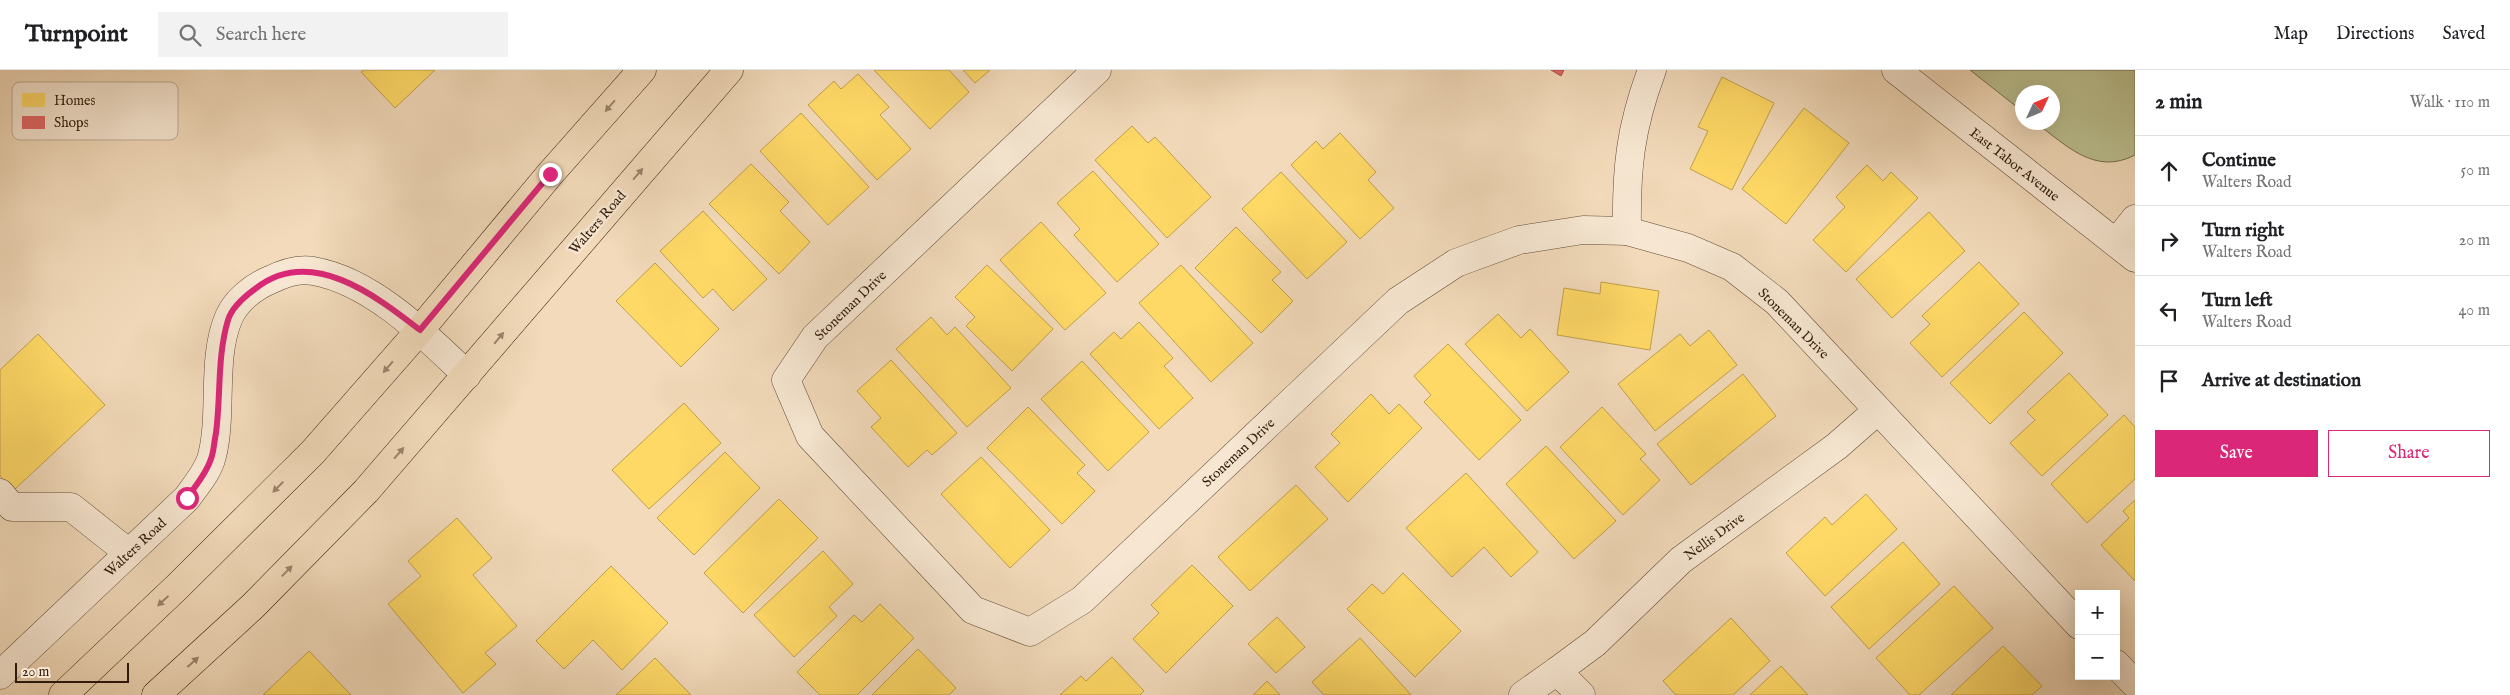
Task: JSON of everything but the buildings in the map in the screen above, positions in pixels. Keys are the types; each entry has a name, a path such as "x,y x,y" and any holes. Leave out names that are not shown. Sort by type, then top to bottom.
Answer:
{"main road":[{"path":"62,695 177,587 313,452 420,330 550,174 642,70"},
{"name":"Walters Road","path":"156,695 260,600 366,491 468,376 729,70"}],"street":[{"name":"Stoneman Drive","path":"1097,70 815,337 786,380 810,436 973,610 1030,632 1082,600 1398,301 1456,264 1519,240 1583,230 1627,232 1688,248 1732,267 1777,302 2075,621"},
{"path":"1627,232 1626,178 1632,130 1652,70"},
{"name":"East Tabor Avenue","path":"1896,70 2126,251"},
{"path":"2126,251 2135,218"},
{"name":"Walters Road","path":"0,674 187,498 206,471 212,457 215,440 222,346 229,317 241,299 260,284 285,273 312,270 344,280 398,312 420,330 468,376"},
{"name":"Nellis Drive","path":"1523,695 1595,643 1681,560 1838,446 1878,410"},
{"path":"0,493 12,507 71,507 129,553"},
{"path":"2120,668 2135,684"},
{"path":"1557,671 1581,695"}],"green space":[{"path":"1970,70 2135,70 2135,155 2120,161 2094,160 2070,148 2046,130 2060,130 2060,85 2015,85 2015,105"}],"route":[{"path":"187,498 206,471 212,457 218,415 222,346 229,317 241,299 260,284 285,273 312,270 344,280 398,312 420,330 550,174"}]}
